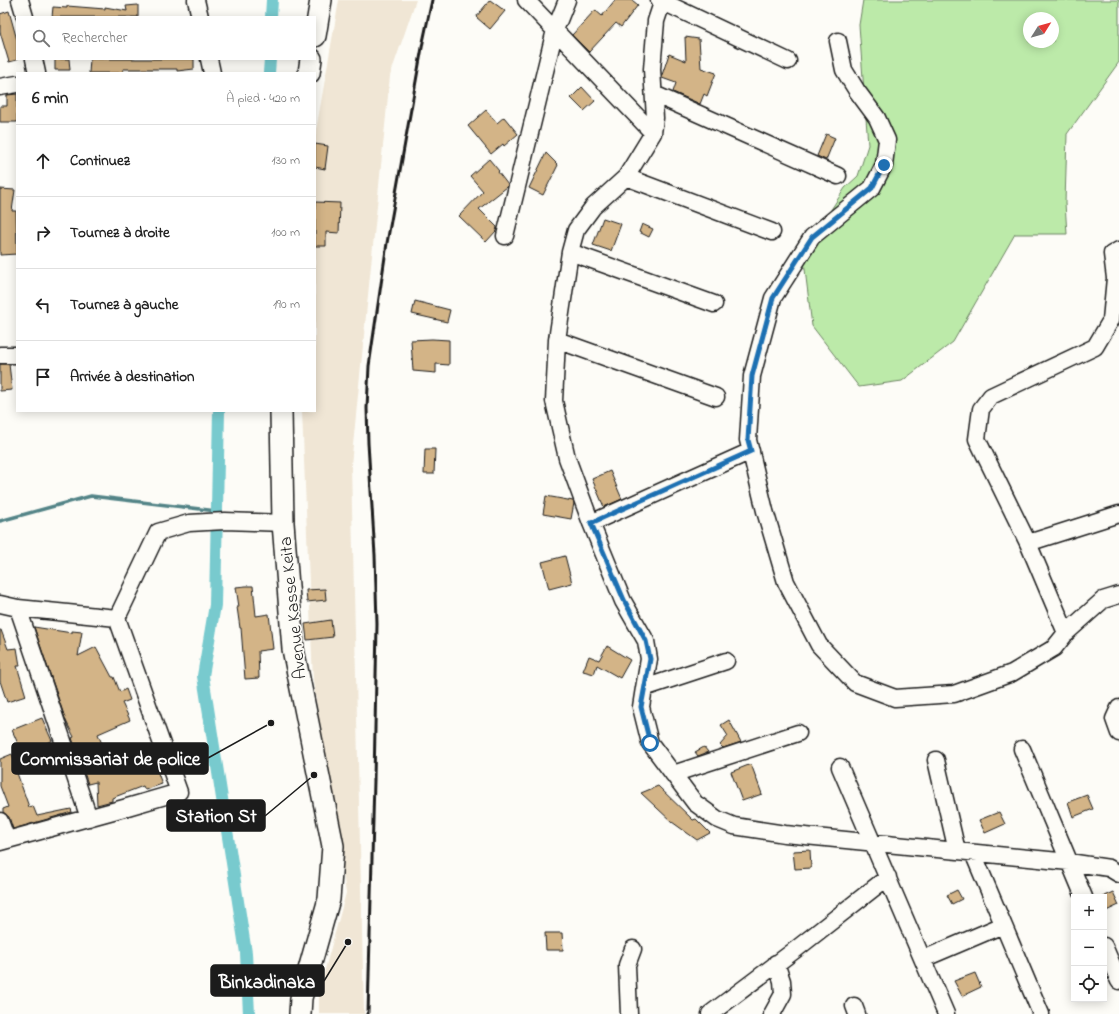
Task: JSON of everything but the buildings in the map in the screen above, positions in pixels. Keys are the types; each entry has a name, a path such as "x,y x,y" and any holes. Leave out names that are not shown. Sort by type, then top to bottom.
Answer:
{"main road":[{"path":"316,30 321,0"},
{"path":"309,72 311,60"},
{"name":"Avenue Kasse Keita","path":"281,412 283,523 293,649 333,846 329,900 301,998 300,1014"}],"street":[{"path":"20,0 25,16"},
{"path":"196,0 200,16"},
{"path":"526,0 654,133"},
{"path":"505,236 555,30 567,0"},
{"path":"788,61 662,1 656,21 652,69 655,118 654,133 626,177 593,207 576,230 570,252 557,340 554,402 566,458 591,523 624,600 646,641 650,659 641,707 650,743 695,804 717,820 734,826 785,834 1069,862 1108,868 1119,874"},
{"path":"838,41 844,70 877,118 887,140 884,165 872,188 812,237 773,298 752,376 748,440 765,511 786,582 819,645 855,683 895,698 954,694 1012,672 1054,648 1066,633 1103,600 1119,595"},
{"path":"34,60 37,72"},
{"path":"209,60 212,72"},
{"path":"0,87 16,84"},
{"path":"654,94 838,176"},
{"path":"626,177 772,232"},
{"path":"1066,633 1028,543 977,439 981,409 991,396 1095,347 1111,320 1115,278 1112,254 1119,250"},
{"path":"570,252 714,304"},
{"path":"557,340 716,397"},
{"path":"0,355 16,355"},
{"path":"591,523 751,451"},
{"path":"1028,543 1119,514"},
{"path":"0,821 3,841 179,792 117,618 158,532 189,523 225,521 283,523"},
{"path":"0,604 18,608 117,618"},
{"path":"18,608 89,818"},
{"path":"644,688 726,661"},
{"path":"1119,708 1114,719 1119,733"},
{"path":"673,774 798,733"},
{"path":"1022,749 1083,894"},
{"path":"936,760 965,852 1004,925 1040,1014"},
{"path":"840,767 946,1014"},
{"path":"710,1014 888,877"},
{"path":"923,959 1004,925"},
{"path":"629,1014 627,965 633,949"},
{"path":"1107,953 1119,982"},
{"path":"772,1014 783,994 782,980 776,964"}],"shaded area":[{"path":"339,0 416,0 390,76 351,465 364,1014 319,1014 319,991 346,893 313,681 302,412 316,412 316,130"}],"green space":[{"path":"863,0 1119,0 1119,62 1067,134 1065,203 1067,234 1015,234 953,342 902,381 859,387 812,326 803,253 845,188 858,176 868,145 859,25"}],"waterway":[{"path":"271,16 272,0"},
{"path":"269,72 270,60"},
{"path":"219,412 215,605 203,676 246,953 249,1014"},
{"path":"0,521 91,496 217,511"}],"railway":[{"path":"368,1014 377,624 375,555 368,443 367,408 369,366 387,243 423,42 432,0"}],"place":[{"name":"Commissariat de police","path":"271,723"},
{"name":"Station St","path":"314,775"},
{"name":"Binkadinaka","path":"348,942"}],"route":[{"path":"650,743 641,707 650,659 646,641 624,600 591,523 751,451 748,440 752,376 773,298 812,237 872,188 884,165"}]}
